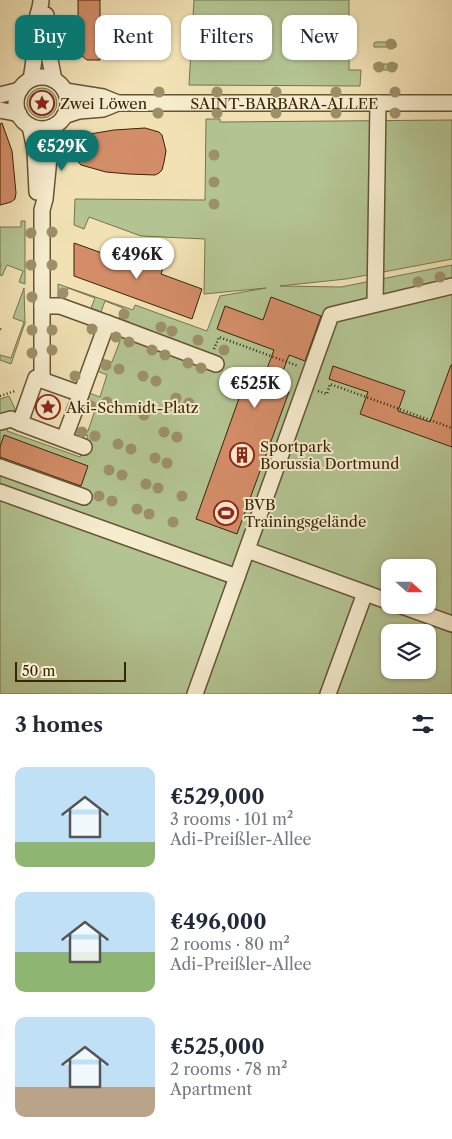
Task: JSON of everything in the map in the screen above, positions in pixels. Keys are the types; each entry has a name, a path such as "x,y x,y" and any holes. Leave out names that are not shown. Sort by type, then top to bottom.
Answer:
{"street":[{"path":"31,79 35,56 38,13 41,2"},
{"path":"41,2 46,14 48,50 54,80"},
{"path":"47,77 54,80 65,91 68,104 64,116 52,127 41,129 30,126 19,114 16,106 20,90 31,79 47,77"},
{"path":"0,95 20,90"},
{"name":"SAINT-BARBARA-ALLEE","path":"65,91 103,97 118,103 452,103"},
{"name":"SAINT-BARBARA-ALLEE","path":"64,116 79,111 103,109 118,103"},
{"path":"375,304 378,103"},
{"path":"0,110 19,114"},
{"path":"30,126 35,150 38,200 42,210"},
{"path":"42,380 42,210 45,199 52,127"},
{"path":"195,694 331,314 452,286"},
{"path":"42,306 60,306 213,363"},
{"path":"64,439 107,323"},
{"path":"20,423 36,378 80,394"},
{"path":"0,422 11,420 84,447"},
{"path":"0,467 84,496"},
{"path":"0,492 238,577"},
{"path":"247,550 381,599"},
{"path":"328,694 365,593"},
{"path":"424,614 452,624"}],"path":[{"path":"213,363 218,337 311,371"},
{"path":"327,394 330,384 452,428"},
{"path":"0,396 16,391"}],"green space":[{"path":"194,0 349,0 349,15 282,15 282,60 349,60 349,70 361,70 360,86 189,85 190,60 272,60 272,15 193,15"},
{"path":"376,42 395,42 396,47 374,47"},
{"path":"374,64 397,64 397,68 395,70 376,70 374,69"},
{"path":"42,88 53,92 57,103 53,114 42,118 31,114 27,103 31,92"},
{"name":"BVB Trainingsgelände","path":"206,119 220,119 220,122 452,120 452,259 346,279 280,286 341,287 452,265 452,694 0,694 0,399 9,396 15,409 7,431 80,457 88,436 75,432 77,428 88,431 95,410 84,406 89,393 100,397 107,375 97,371 101,359 112,362 120,341 109,337 111,333 123,338 129,322 119,318 123,308 105,301 101,312 91,308 95,298 68,288 64,299 58,297 58,284 133,310 135,305 207,331 220,296 266,288 204,294 205,239 141,236 89,217 84,229 74,225 75,199 205,200"},
{"path":"21,221 25,221 25,284 19,282 23,271 7,265 2,276 0,275 0,227 21,227"},
{"path":"24,288 25,323 11,364 0,360 0,355 11,358 24,322 13,318"}],"building":[{"path":"78,0 100,0 100,15 95,15 95,60 85,58 85,15 78,15"},
{"path":"2,123 12,151 16,193 15,199 11,202 0,205 0,124"},
{"path":"145,128 159,132 162,135 166,151 162,170 155,175 106,172 81,165 74,157 73,152 77,141 90,134"},
{"path":"74,243 127,262 132,250 165,262 161,274 202,289 192,319 74,276"},
{"name":"Sportpark Borussia Dortmund","path":"271,297 321,316 305,361 289,355 277,387 289,392 237,534 196,519 247,376 262,382 274,350 217,329 225,306 263,320"},
{"path":"451,365 452,447 360,414 368,392 329,379 333,366 405,391 398,411 430,422"},
{"path":"4,435 88,466 81,486 0,457 0,447"}],"place":[{"name":"Zwei Löwen","path":"42,103"},
{"name":"Aki-Schmidt-Platz","path":"48,407"},
{"name":"Sportpark Borussia Dortmund","path":"242,455"},
{"name":"BVB Trainingsgelände","path":"226,513"}]}
